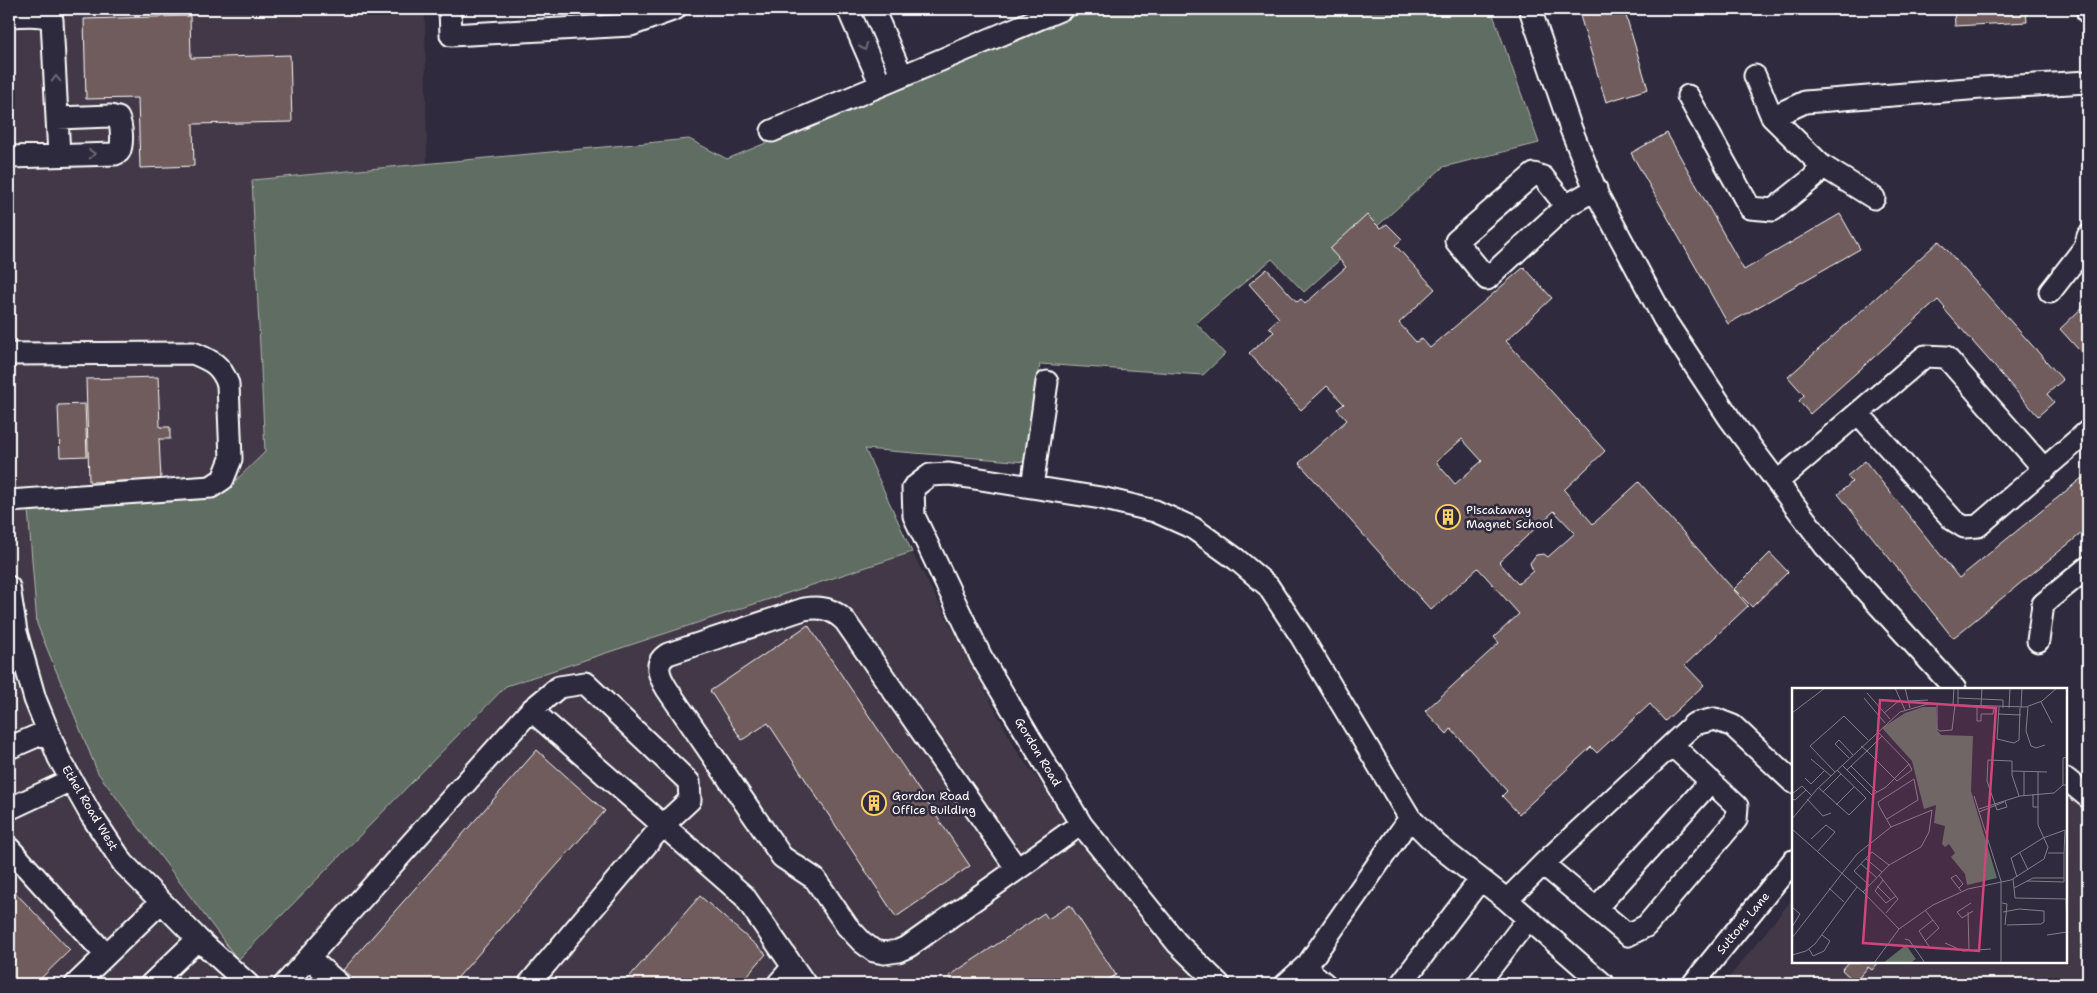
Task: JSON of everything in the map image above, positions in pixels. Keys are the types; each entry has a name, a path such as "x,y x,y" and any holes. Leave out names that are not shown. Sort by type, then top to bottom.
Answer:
{"street":[{"path":"450,9 451,35 631,26 675,9"},
{"path":"848,9 881,85"},
{"path":"873,9 902,76"},
{"path":"772,131 1062,9"},
{"path":"1530,9 1571,129 1596,190 1664,319 1730,419 1825,546 1954,688"},
{"path":"9,16 48,16 52,20 59,155"},
{"path":"1754,76 1772,117 1821,165 1874,198"},
{"path":"1772,117 1805,102 1981,88 2088,82"},
{"path":"1688,96 1750,208 1773,210 1813,178 1821,165"},
{"path":"9,157 115,154 121,148 120,122 118,118 111,116 57,118"},
{"path":"1566,206 1543,177 1534,174 1456,242 1486,279 1566,206 1596,190"},
{"path":"2050,292 2085,247 2088,236"},
{"path":"9,354 193,353 213,361 223,372 228,384 231,459 223,479 211,487 9,501"},
{"path":"1777,482 1925,356 1946,357 2045,470"},
{"path":"1048,382 1032,487 1101,498 1155,511 1193,528 1236,559 1268,586 1301,636 1410,818 1437,845 1507,900 1600,983"},
{"path":"1858,413 1953,520 1964,527 1978,526 2088,431"},
{"name":"Gordon Road","path":"1032,487 949,474 930,475 913,488 914,516 981,657 1081,824 1177,943 1219,984"},
{"path":"2038,641 2043,604 2088,567"},
{"name":"Ethel Road West","path":"9,587 16,632 35,699 71,780 90,815 123,863 198,939 248,984"},
{"path":"1017,869 846,621 839,614 817,607 804,609 668,654 662,658 658,666 660,677 666,689 782,857 815,879 847,926 862,942 874,951 884,953 898,951 909,946 1081,824"},
{"path":"285,984 531,710 559,687 585,683 689,782 690,800 663,825 529,984"},
{"path":"531,710 744,896 799,976 778,984"},
{"path":"1507,900 1543,864 1694,724 1716,720 1733,726 1792,781"},
{"path":"9,748 48,731"},
{"path":"1543,864 1628,935 1646,926 1736,820 1737,806 1672,745"},
{"path":"9,808 71,780"},
{"path":"2067,780 2088,797"},
{"path":"1596,908 1710,781"},
{"path":"1286,984 1308,964 1410,818"},
{"path":"9,848 106,955"},
{"name":"Suttons Lane","path":"1693,984 1792,862"},
{"path":"1401,984 1480,880"},
{"path":"76,984 161,902"},
{"path":"1478,984 1528,919"},
{"path":"151,984 198,939"},
{"path":"309,958 339,984"},
{"path":"1308,964 1313,974 1325,984"}],"shaded area":[{"path":"9,9 425,9 427,164 252,180 265,452 226,490 28,509 238,960 506,686 912,552 1017,751 1155,938 1200,984 9,984"},
{"path":"2067,791 2088,807 2088,984 1724,984 1792,899 1792,963 2067,963"}],"green space":[{"path":"1092,9 1491,9 1539,143 1443,167 1304,292 1272,259 1196,323 1225,354 1203,375 1040,364 1026,462 865,449 912,552 506,686 238,960 98,773 37,624 28,509 226,490 265,452 252,180 689,139 727,159"}],"building":[{"path":"1578,9 1624,9 1648,89 1606,102"},
{"path":"1954,9 2026,9 2027,22 1955,26"},
{"path":"190,16 191,58 290,55 292,122 193,124 194,166 140,168 138,98 86,99 84,19"},
{"path":"1667,133 1744,270 1840,214 1860,249 1728,324 1631,153"},
{"name":"Piscataway Magnet School","path":"1367,215 1380,228 1387,224 1402,239 1395,245 1435,289 1399,323 1416,342 1422,339 1430,348 1524,267 1552,298 1506,341 1605,451 1564,490 1593,524 1639,482 1748,606 1685,665 1704,685 1665,721 1650,704 1597,753 1591,747 1519,814 1502,796 1507,791 1451,729 1447,734 1425,711 1499,643 1494,637 1519,614 1478,568 1431,610 1299,463 1347,420 1337,409 1344,404 1327,386 1301,410 1249,353 1274,332 1269,327 1279,318 1249,284 1267,269 1297,302 1301,299 1305,304 1346,267 1330,249","holes":["1462,439 1482,461 1455,484 1436,462","1554,511 1575,533 1548,557 1544,554 1536,555 1530,563 1533,571 1518,584 1499,562"]},
{"path":"1939,241 2063,380 2047,394 2054,402 2038,416 1938,300 1810,414 1799,401 1804,395 1788,377"},
{"path":"2088,302 2088,360 2060,329"},
{"path":"158,377 160,427 170,427 170,439 159,439 161,480 89,482 86,379"},
{"path":"85,404 87,456 60,457 58,405"},
{"path":"1865,461 1959,578 2088,473 2088,528 1953,638 1838,494 1852,482 1847,476"},
{"path":"1770,553 1788,572 1752,607 1734,589"},
{"name":"Gordon Road Office Building","path":"808,625 970,866 896,917 768,723 742,740 710,691"},
{"path":"537,750 605,811 452,984 359,984 343,970"},
{"path":"9,886 70,950 35,984 9,984"},
{"path":"700,896 766,954 740,984 623,984"},
{"path":"1070,905 1116,975 1101,984 955,984 949,976 1044,913 1048,919"},
{"path":"1848,963 1878,963 1872,970 1868,967 1855,982 1842,970"}],"place":[{"name":"Piscataway Magnet School","path":"1448,517"},
{"name":"Gordon Road Office Building","path":"874,803"}]}
